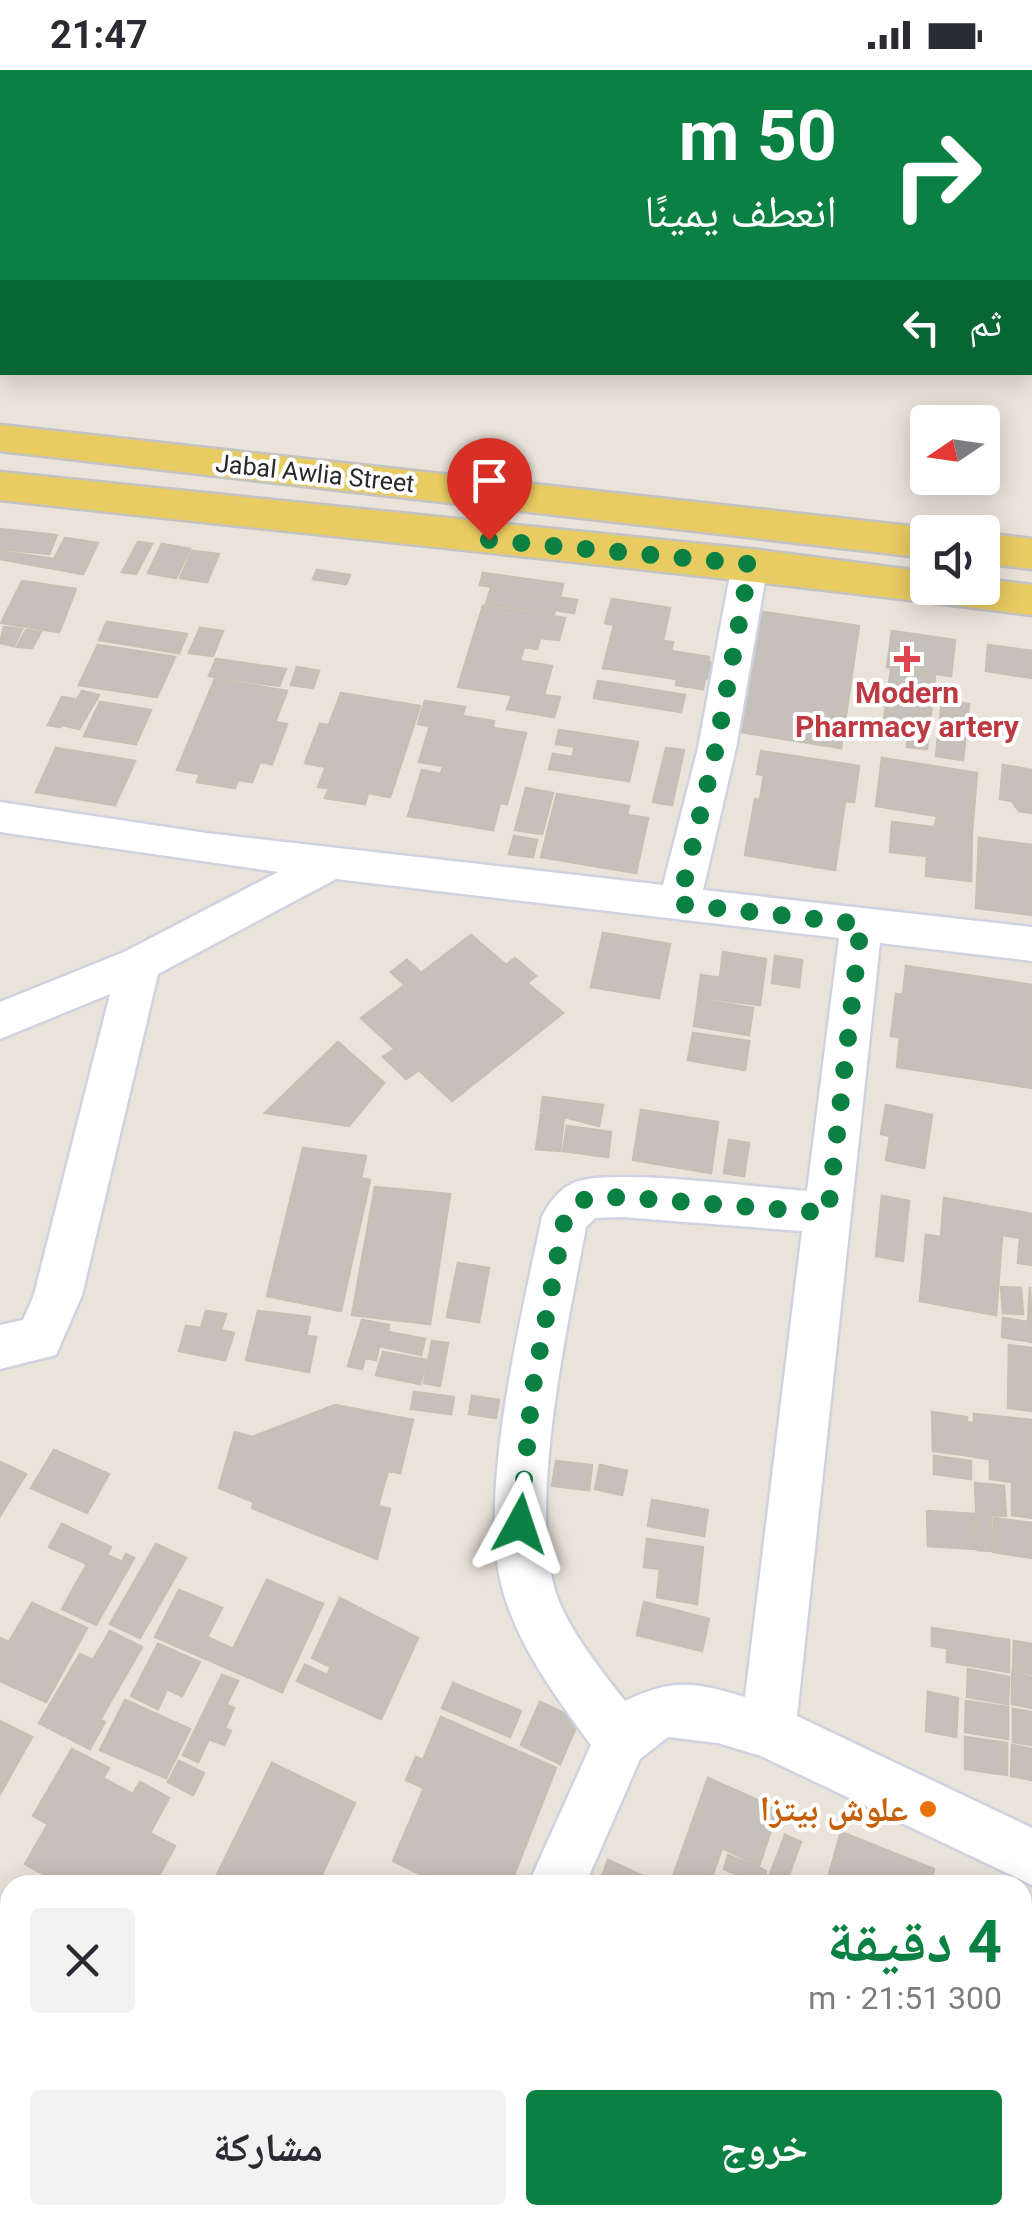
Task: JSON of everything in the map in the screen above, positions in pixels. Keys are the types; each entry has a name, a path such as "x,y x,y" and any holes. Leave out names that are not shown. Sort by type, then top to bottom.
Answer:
{"main road":[{"name":"Jabal Awlia Street","path":"0,438 910,541"},
{"name":"Jabal Awlia Street","path":"1,488 910,584"},
{"path":"1000,550 1032,554"},
{"path":"1000,596 1032,600"}],"street":[{"path":"679,904 716,748 750,564"},
{"path":"0,817 331,863 1032,944"},
{"path":"0,1022 139,964 331,863"},
{"path":"768,1731 861,924"},
{"path":"0,1348 39,1340 58,1296 139,964"},
{"path":"621,1740 580,1685 550,1634 528,1583 520,1524 532,1392 565,1217 585,1199 622,1197 828,1213"},
{"path":"560,1875 621,1740 643,1720 666,1710 718,1716 768,1731 1032,1857"}],"building":[{"path":"0,529 57,535 49,554 0,549"},
{"path":"65,538 98,543 83,574 0,559 0,551 54,559"},
{"path":"138,542 152,544 136,574 122,572"},
{"path":"162,544 190,549 176,578 148,573"},
{"path":"192,551 219,554 207,582 180,578"},
{"path":"317,570 350,575 346,584 313,579"},
{"path":"483,573 563,584 560,597 480,585"},
{"path":"22,581 76,589 59,632 1,623"},
{"path":"491,588 577,600 574,613 555,610 554,614 486,604"},
{"path":"612,599 670,608 663,641 673,642 671,651 709,657 708,662 715,663 711,679 705,678 703,689 676,685 677,679 603,668 614,625 605,623"},
{"path":"483,606 565,618 559,640 540,638 537,649 524,647 520,661 552,666 544,695 560,697 554,717 507,709 512,695 458,687"},
{"path":"757,611 859,626 841,748 734,731"},
{"path":"107,622 187,634 179,653 99,640"},
{"path":"4,627 22,629 14,646 0,643"},
{"path":"200,628 223,631 213,656 189,653"},
{"path":"26,630 41,632 32,648 17,647"},
{"path":"892,631 955,640 951,676 887,667"},
{"path":"98,645 175,657 157,697 79,685"},
{"path":"988,645 1032,651 1032,678 986,671"},
{"path":"216,659 286,669 279,686 209,676"},
{"path":"297,667 319,671 313,688 291,685"},
{"path":"891,670 935,676 927,749 907,747 908,731 883,727"},
{"path":"215,679 287,691 275,722 287,724 272,764 260,762 252,782 238,780 235,788 197,782 200,774 177,770"},
{"path":"598,681 685,695 681,712 594,698"},
{"path":"82,691 99,695 79,729 62,725"},
{"path":"341,693 420,706 390,797 368,793 365,804 325,798 329,788 318,787 326,767 305,763 320,724 329,725"},
{"path":"62,697 74,699 61,727 48,725"},
{"path":"942,700 969,704 963,760 936,756"},
{"path":"425,701 465,707 462,716 494,721 493,728 526,733 507,804 500,803 493,830 408,816 422,770 441,774 443,766 419,762 430,726 418,724"},
{"path":"100,702 151,710 136,744 84,736"},
{"path":"559,730 638,742 629,781 549,769 553,754 572,757 575,747 556,744"},
{"path":"56,748 135,761 115,805 36,792"},
{"path":"666,748 684,750 672,805 653,802"},
{"path":"761,751 859,766 854,802 845,801 835,870 745,855 755,799 760,800 764,775 757,774"},
{"path":"882,758 977,773 972,831 935,825 937,816 876,806"},
{"path":"1003,765 1032,770 1032,813 1019,811 1012,801 1000,799"},
{"path":"526,788 553,793 542,834 515,830"},
{"path":"557,794 629,806 627,815 648,818 636,873 541,857"},
{"path":"892,822 972,832 971,881 926,876 927,856 890,852"},
{"path":"514,836 537,840 533,857 509,854"},
{"path":"979,838 1032,845 1032,915 976,908"},
{"path":"603,933 670,944 659,998 591,987"},
{"path":"471,935 506,965 515,958 536,976 527,983 563,1013 452,1101 419,1070 406,1079 383,1057 395,1049 361,1018 405,985 391,972 407,960 421,973"},
{"path":"723,952 766,959 760,1005 698,997 701,975 720,978"},
{"path":"775,956 802,960 799,987 772,983"},
{"path":"906,966 1032,985 1032,1088 897,1067 900,1037 891,1036 896,994 903,995"},
{"path":"698,999 753,1008 749,1035 694,1026"},
{"path":"693,1033 749,1041 745,1070 688,1060"},
{"path":"338,1042 384,1083 349,1126 265,1113"},
{"path":"543,1097 603,1105 599,1126 541,1111"},
{"path":"886,1105 932,1115 924,1168 886,1160 890,1136 881,1134"},
{"path":"641,1110 718,1122 711,1173 633,1160"},
{"path":"541,1114 564,1117 560,1151 536,1149"},
{"path":"567,1126 611,1132 608,1157 563,1151"},
{"path":"729,1140 749,1143 744,1176 724,1173"},
{"path":"303,1148 366,1156 361,1178 370,1180 341,1311 267,1296"},
{"path":"375,1187 450,1194 430,1324 352,1315"},
{"path":"882,1196 909,1201 903,1261 876,1256"},
{"path":"944,1198 1032,1214 1032,1265 1018,1263 1020,1238 1002,1235 996,1315 920,1301 926,1235 941,1237"},
{"path":"458,1263 489,1268 479,1322 447,1317"},
{"path":"1001,1287 1021,1288 1023,1314 1003,1313"},
{"path":"1030,1287 1032,1342 1002,1337 1003,1318 1028,1322"},
{"path":"206,1311 226,1314 221,1330 234,1333 225,1360 179,1351 186,1326 201,1328"},
{"path":"258,1311 310,1317 306,1336 316,1337 309,1372 246,1360"},
{"path":"362,1320 389,1325 388,1332 425,1339 421,1355 379,1346 376,1360 365,1358 362,1369 348,1366"},
{"path":"432,1341 448,1343 440,1386 424,1383"},
{"path":"1009,1345 1032,1348 1032,1411 1008,1408"},
{"path":"383,1352 427,1360 420,1384 376,1375"},
{"path":"414,1392 454,1397 451,1414 411,1409"},
{"path":"472,1396 499,1400 496,1418 469,1414"},
{"path":"335,1405 413,1420 400,1473 388,1471 378,1506 390,1509 377,1559 252,1508 254,1502 219,1488 235,1432 252,1437"},
{"path":"932,1412 967,1417 967,1422 972,1423 972,1456 933,1451"},
{"path":"974,1414 1032,1420 1032,1518 1012,1515 1012,1482 990,1479 990,1459 974,1457"},
{"path":"54,1450 109,1474 87,1513 31,1488"},
{"path":"934,1456 971,1461 971,1479 934,1474"},
{"path":"556,1461 592,1465 589,1490 552,1486"},
{"path":"0,1462 26,1474 0,1516"},
{"path":"600,1465 627,1471 622,1495 595,1489"},
{"path":"975,1483 1004,1486 1006,1516 991,1515 992,1551 978,1550"},
{"path":"652,1500 708,1510 704,1536 648,1526"},
{"path":"927,1511 974,1514 976,1549 928,1546"},
{"path":"994,1518 1032,1523 1032,1558 993,1552"},
{"path":"62,1524 111,1547 107,1555 122,1562 126,1554 134,1558 96,1625 62,1609 87,1564 49,1547"},
{"path":"647,1539 703,1547 697,1604 657,1597 660,1569 644,1567"},
{"path":"156,1544 186,1558 140,1638 110,1624"},
{"path":"267,1580 323,1604 282,1692 155,1637 179,1590 222,1608 207,1637 233,1649"},
{"path":"340,1598 418,1638 381,1719 297,1681 305,1665 327,1675 331,1667 312,1658"},
{"path":"644,1602 709,1619 702,1651 637,1635"},
{"path":"32,1603 87,1628 46,1702 0,1681 0,1638 9,1642"},
{"path":"932,1628 1009,1640 1009,1672 947,1662 947,1648 932,1646"},
{"path":"110,1631 142,1647 100,1720 105,1722 90,1749 39,1723 80,1654 93,1660"},
{"path":"1014,1641 1032,1644 1032,1674 1013,1671"},
{"path":"158,1644 200,1662 182,1696 167,1689 158,1709 131,1696"},
{"path":"968,1669 1009,1677 1008,1704 967,1697"},
{"path":"1012,1673 1032,1677 1032,1708 1012,1704"},
{"path":"222,1675 238,1681 226,1705 234,1708 225,1728 231,1731 224,1745 209,1739 198,1762 183,1755"},
{"path":"453,1683 521,1711 510,1737 442,1708"},
{"path":"928,1692 958,1698 956,1737 926,1731"},
{"path":"125,1700 190,1729 166,1778 100,1750"},
{"path":"966,1701 1008,1707 1008,1739 965,1732"},
{"path":"540,1702 579,1720 560,1764 521,1745"},
{"path":"1013,1709 1032,1712 1032,1745 1013,1742"},
{"path":"441,1717 556,1768 514,1875 422,1875 393,1861 424,1788 406,1780 416,1757 423,1760"},
{"path":"0,1721 32,1737 0,1794"},
{"path":"965,1737 1007,1743 1007,1775 965,1769"},
{"path":"1012,1745 1032,1749 1032,1780 1011,1776"},
{"path":"72,1749 109,1768 103,1778 133,1794 140,1782 169,1798 150,1833 175,1846 159,1875 45,1875 25,1864 48,1824 33,1816"},
{"path":"179,1761 204,1773 193,1795 168,1782"},
{"path":"272,1763 355,1803 322,1875 217,1875"},
{"path":"708,1778 778,1809 759,1866 722,1848 713,1875 674,1875"},
{"path":"841,1832 934,1869 932,1875 829,1875"},
{"path":"785,1835 801,1842 789,1875 770,1875"},
{"path":"728,1855 766,1871 765,1875 739,1875 724,1869"},
{"path":"608,1860 640,1875 603,1875"}],"place":[{"name":"Modern Pharmacy artery","path":"907,659"},
{"name":"علوش بيتزا","path":"928,1809"}],"route":[{"path":"489,540 750,564 716,748 679,904 861,924 828,1213 622,1197 585,1199 565,1217 532,1392 520,1524"}]}
